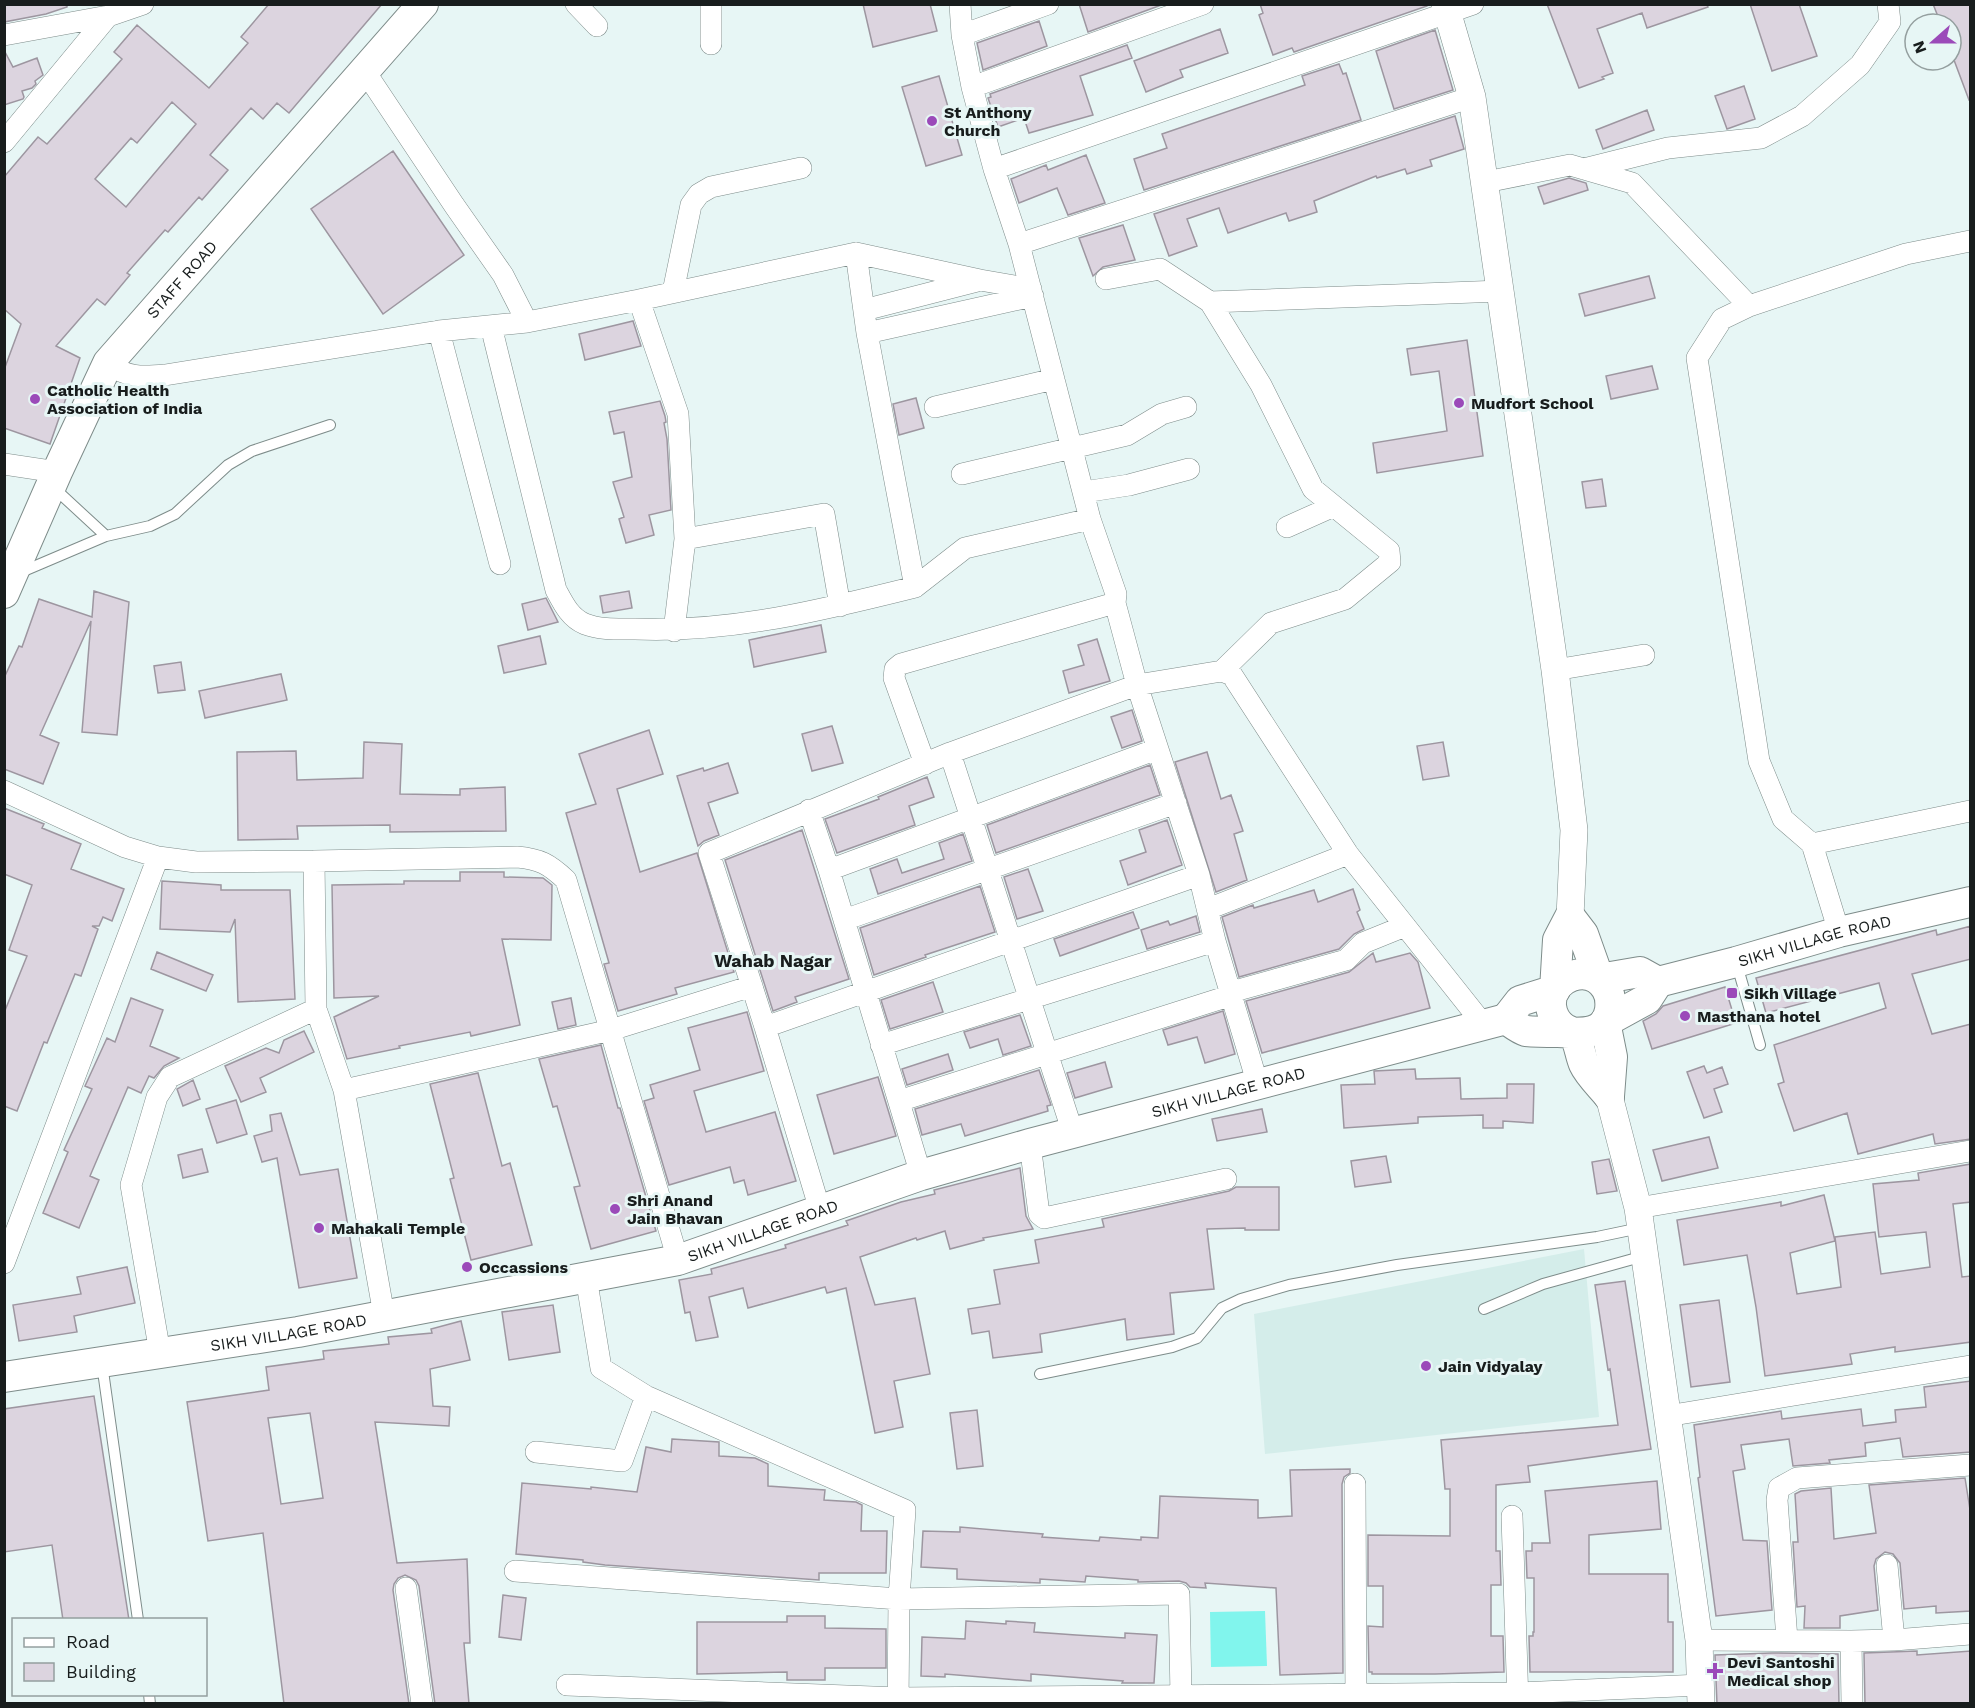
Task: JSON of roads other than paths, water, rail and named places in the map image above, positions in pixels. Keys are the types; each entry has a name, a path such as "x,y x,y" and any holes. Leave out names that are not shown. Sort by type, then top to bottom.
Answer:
{"main road":[{"name":"STAFF ROAD","path":"8,585 108,363 423,4"},
{"name":"SIKH VILLAGE ROAD","path":"1658,982 1839,932 1971,902"},
{"path":"1599,980 1583,934 1570,917 1558,940 1555,990 1551,1006 1554,1016 1565,1029 1573,1033 1584,1066 1610,1096"},
{"path":"1495,1021 1523,1030 1591,1032 1647,999 1658,982 1640,972 1599,980"},
{"path":"1495,1021 1520,1001 1555,990 1561,981 1570,976 1589,975 1599,980 1605,986 1611,1004 1605,1022 1612,1057 1610,1096"},
{"name":"SIKH VILLAGE ROAD","path":"4,1377 298,1332 678,1260 921,1175 1495,1021"}],"street":[{"path":"4,36 108,16 143,4"},
{"path":"576,4 597,26"},
{"path":"711,4 711,44"},
{"path":"960,4 962,35 972,87 994,169 1019,244 1090,519 1116,594 1115,603 1137,685 1199,875 1215,941 1258,1085"},
{"path":"962,35 1048,4"},
{"path":"972,87 1203,4"},
{"path":"994,169 1446,9 1473,4"},
{"path":"1584,169 1668,148 1761,138 1802,116 1860,65 1890,22 1888,4"},
{"path":"1446,9 1472,97 1556,670 1574,830 1570,917"},
{"path":"4,142 108,16"},
{"path":"364,70 441,187 503,275 527,322"},
{"path":"1019,244 1472,97"},
{"path":"1486,182 1570,165 1632,183 1749,306"},
{"path":"673,292 691,205 699,194 711,187 801,168"},
{"path":"1839,932 1812,844 1783,819 1758,761 1697,358 1722,319 1749,306 1906,254 1971,241"},
{"path":"108,363 128,375 139,377 165,375 439,331 527,322 856,253 1032,292"},
{"path":"856,253 867,333 915,587"},
{"path":"1106,279 1160,269 1210,302 1261,385 1313,489 1389,551 1390,562 1345,599 1271,623 1222,671"},
{"path":"864,310 980,280"},
{"path":"1210,302 1501,291"},
{"path":"867,333 1032,292"},
{"path":"639,300 678,414 685,539 674,631"},
{"path":"491,326 556,590 566,609 582,623 598,628 674,631 735,625 840,606 915,587 965,548 1090,519"},
{"path":"439,331 500,564"},
{"path":"935,407 1054,379"},
{"path":"962,474 1126,435 1162,414 1186,407"},
{"path":"4,465 54,479"},
{"path":"1084,492 1129,485 1189,469"},
{"path":"1287,527 1334,506"},
{"path":"685,539 824,514 840,606"},
{"path":"925,764 894,678 895,669 901,664 1115,603"},
{"path":"1556,670 1644,655"},
{"path":"820,1210 765,1027 709,853 950,753 1137,685 1222,671 1232,675 1348,854 1405,926 1495,1021"},
{"path":"830,870 1157,748"},
{"path":"950,753 1073,1133"},
{"path":"4,791 125,847 158,857 196,862 516,857 535,858 551,866 566,880 678,1260"},
{"path":"844,920 1176,803"},
{"path":"809,810 830,870 921,1175"},
{"path":"1812,844 1971,811"},
{"path":"1208,909 1348,854"},
{"path":"4,1263 158,857"},
{"path":"314,861 316,1009 344,1090 384,1315"},
{"path":"765,1027 1199,875"},
{"path":"899,1101 1231,993 1346,960 1363,943 1405,926"},
{"path":"881,1045 1215,941"},
{"path":"344,1090 611,1030 752,986"},
{"path":"160,1353 131,1185 157,1097 170,1077 316,1009"},
{"path":"567,1685 899,1701 1181,1696 1356,1699 1701,1694 1699,1640 1639,1218 1610,1096"},
{"path":"1030,1144 1039,1214 1044,1218 1226,1179"},
{"path":"1639,1218 1971,1151"},
{"path":"586,1277 601,1368 646,1396 905,1510 899,1599 899,1701"},
{"path":"1667,1416 1971,1366"},
{"path":"536,1452 622,1461 646,1396"},
{"path":"1787,1640 1777,1500 1779,1488 1797,1478 1971,1465"},
{"path":"1355,1484 1356,1699"},
{"path":"1512,1515 1517,1698"},
{"path":"1887,1565 1894,1640"},
{"path":"515,1571 899,1599 1179,1594 1181,1696"},
{"path":"406,1588 422,1704"},
{"path":"1699,1640 1851,1641 1971,1634"},
{"path":"1851,1641 1852,1704"}],"lane":[{"path":"8,585 106,536 150,526 175,514 228,465 252,451 330,425"},
{"path":"54,479 106,536"},
{"path":"1736,962 1760,1045"},
{"path":"1040,1374 1172,1347 1197,1338 1222,1308 1241,1299 1289,1285 1397,1265 1597,1237 1639,1218"},
{"path":"1484,1309 1543,1284 1644,1256"},
{"path":"102,1362 138,1618"}],"place":[{"name":"St Anthony Church","path":"932,121"},
{"name":"Catholic Health Association of India","path":"35,399"},
{"name":"Mudfort School","path":"1459,403"},
{"name":"Sikh Village","path":"1732,993"},
{"name":"Masthana hotel","path":"1685,1016"},
{"name":"Shri Anand Jain Bhavan","path":"615,1209"},
{"name":"Mahakali Temple","path":"319,1228"},
{"name":"Occassions","path":"467,1267"},
{"name":"Jain Vidyalay","path":"1426,1366"},
{"name":"Devi Santoshi Medical shop","path":"1715,1671"}],"district":[{"name":"Wahab Nagar","path":"773,961"}]}
